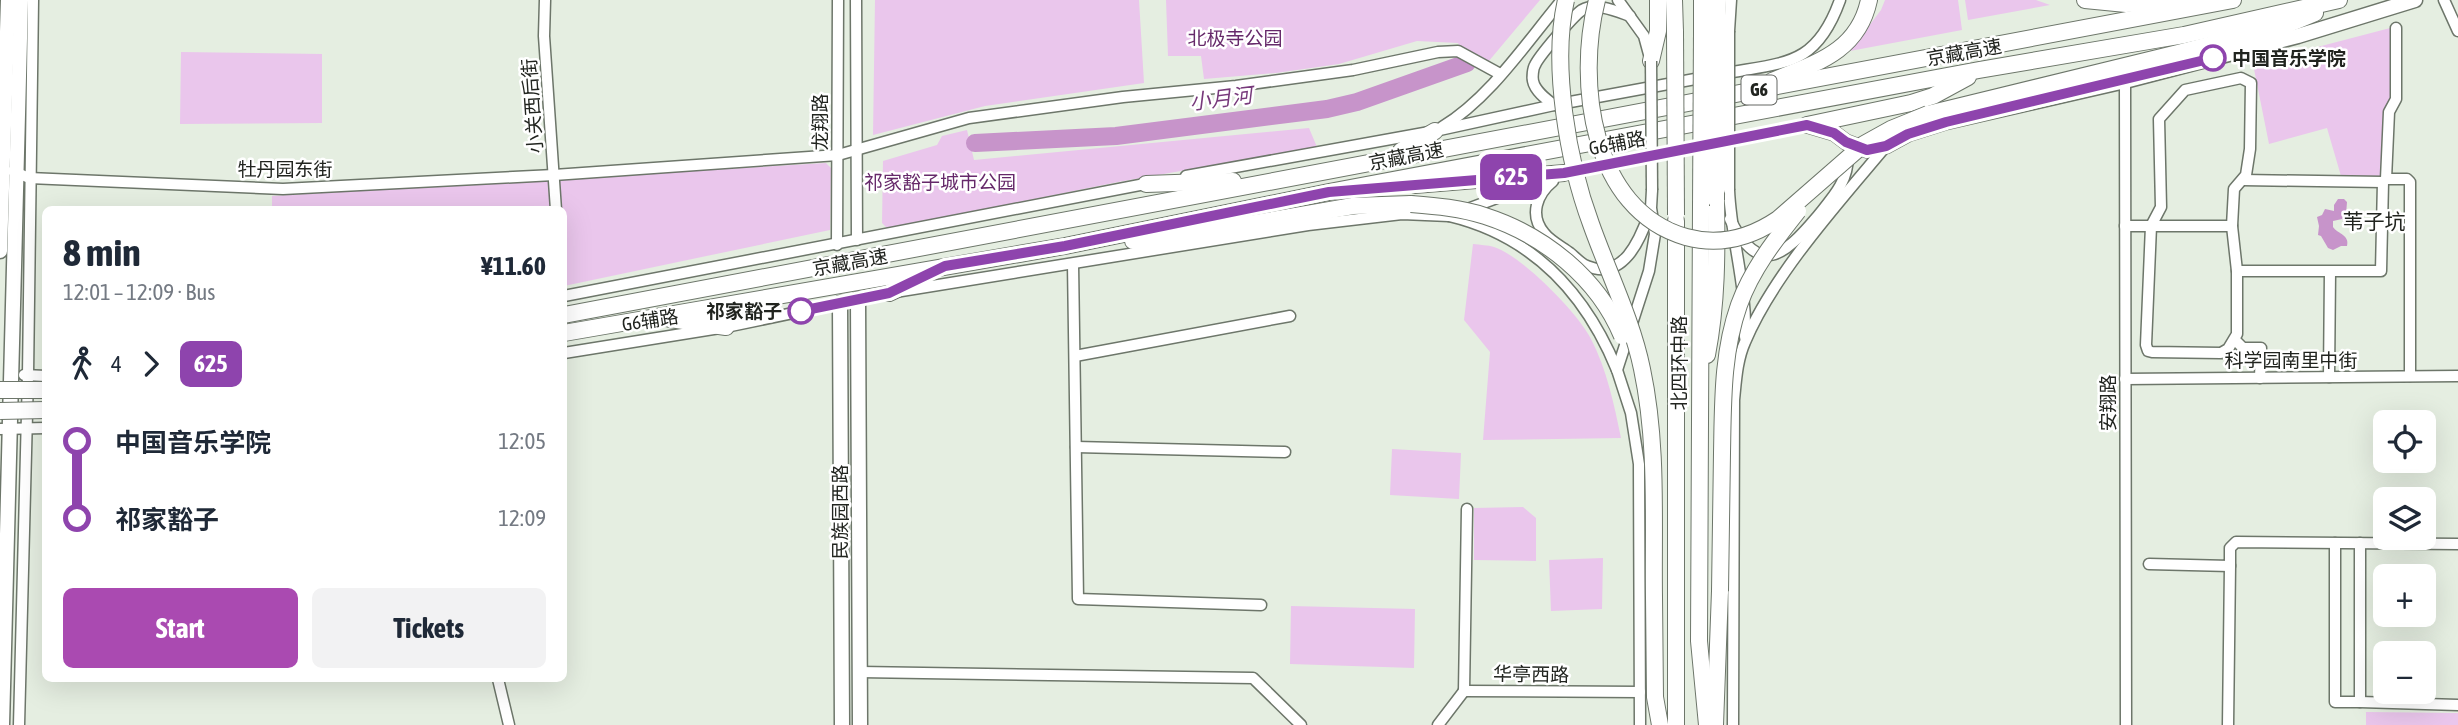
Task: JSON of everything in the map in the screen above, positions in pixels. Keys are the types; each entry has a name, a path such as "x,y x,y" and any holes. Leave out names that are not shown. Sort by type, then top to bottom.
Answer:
{"highway":[{"path":"1564,0 1561,27 1562,76 1574,165 1590,220 1642,367 1650,423 1653,460 1655,697 1660,725"},
{"path":"1597,0 1591,33 1590,103 1597,138 1615,179 1636,208 1650,219 1693,239 1725,240 1740,238 1764,228 1864,144 1891,129 1928,114 2286,25 2348,0"},
{"path":"1651,61 1658,31 1658,0"},
{"name":"北四环中路","path":"1674,0 1676,725"},
{"name":"北四环中路","path":"1702,0 1715,199 1699,396 1699,641 1707,725"},
{"path":"1715,199 1718,0"},
{"path":"1741,94 1803,68 1843,47 1857,32 1866,14 1869,0"},
{"path":"2085,0 2126,4 2190,0"},
{"name":"京藏高速","path":"567,313 2233,0"},
{"name":"京藏高速","path":"567,333 1065,246 1329,192 2184,34 2339,0"},
{"path":"1807,125 1922,100 1979,70"},
{"path":"1391,157 1435,131"},
{"path":"1329,192 1564,173"},
{"path":"1715,725 1723,399 1731,332 1740,303 1767,250 1827,175"},
{"path":"1146,184 1284,179"},
{"path":"1065,246 1164,239 1353,206 1411,204 1450,207 1483,215 1536,238 1585,278 1602,299 1617,323 1633,361 1653,460"},
{"path":"889,293 945,266"},
{"path":"653,317 726,327"},
{"path":"0,390 42,390"},
{"path":"0,411 42,410"},
{"path":"1698,725 1699,641"}],"main road":[{"path":"0,251 12,171 8,0"},
{"path":"2,725 5,375 21,0"},
{"path":"1807,125 1834,133 1846,142 1867,150 1886,146 1908,134 1946,122 2126,81 2298,36 2415,0"},
{"name":"民族园西路","path":"858,299 860,725"},
{"name":"民族园西路","path":"840,303 842,725"}],"street":[{"path":"19,725 28,375 12,171 33,0"},
{"name":"小关西后街","path":"545,0 544,36 556,206"},
{"name":"龙翔路","path":"837,245 838,0"},
{"name":"龙翔路","path":"856,0 857,240"},
{"path":"1435,131 1461,115 1564,0"},
{"path":"1617,370 1649,271 1655,234 1651,208 1651,61 1644,36 1618,0"},
{"path":"1731,0 1715,199 1750,249 1763,254 1779,254 1794,244 1839,190 1847,173 1846,142"},
{"path":"1831,0 1832,23"},
{"name":"G6辅路","path":"567,295 1777,64 1799,57 1812,49 1832,23 1840,0"},
{"path":"2444,0 2458,31"},
{"path":"1554,106 1540,94 1533,81 1534,67 1542,53 1582,10 1611,9 1630,16"},
{"path":"2237,271 2381,271 2389,112 2396,99 2396,28"},
{"name":"牡丹园东街","path":"12,171 283,189 554,175 838,155 969,118 1353,70 1438,51 1458,51 1500,74"},
{"path":"2241,78 2251,83 2250,149 2243,180 2234,189 2232,226 2237,271 2235,340 2228,349 2221,353 2148,351 2146,345 2151,226 2161,208 2159,119 2185,90 2241,78"},
{"name":"安翔路","path":"2126,81 2126,725"},
{"name":"G6辅路","path":"567,354 726,327 889,293 1308,225 1402,214 1449,216 1564,173 1807,125"},
{"path":"1744,343 1775,287 1886,146"},
{"path":"1564,173 1543,189 1536,203 1536,217 1544,233 1587,266 1602,269 1618,265 1632,253 1642,235 1651,208"},
{"path":"2243,180 2407,179 2410,182 2410,376"},
{"path":"1449,216 1479,223 1538,257 1584,307 1608,346 1631,413 1639,464 1640,725"},
{"path":"1730,219 1746,307 1744,343 1737,369 1734,400 1733,725"},
{"path":"2125,226 2232,226"},
{"path":"1073,264 1078,598 1261,605"},
{"path":"2329,377 2330,272"},
{"path":"1074,356 1290,316"},
{"path":"2235,340 2244,348 2261,348 2260,377"},
{"path":"5,375 42,376"},
{"name":"科学园南里中街","path":"2125,379 2458,376"},
{"path":"4,429 42,428"},
{"path":"1076,447 1285,452"},
{"path":"1438,725 1464,691 1467,509"},
{"path":"2228,725 2230,548 2236,542 2458,544"},
{"path":"2335,543 2335,702 2458,705"},
{"path":"2360,543 2360,702"},
{"path":"2149,564 2230,566"},
{"path":"860,672 1253,677 1301,725"},
{"path":"499,682 509,725"},
{"name":"华亭西路","path":"1464,691 1640,692"}],"green space":[{"path":"875,0 1139,0 1144,83 985,106 873,135"},
{"name":"北极寺公园","path":"1166,0 1540,0 1483,68 1467,57 1458,43 1417,41 1339,64 1204,79 1201,56 1168,56"},
{"path":"1885,0 1958,0 1962,30 1850,51 1881,10"},
{"path":"1965,0 2036,0 2050,5 1968,20"},
{"path":"2394,27 2393,100 2383,176 2341,176 2327,128 2269,144 2253,64"},
{"path":"181,52 322,54 322,123 180,124"},
{"name":"祁家豁子城市公园","path":"1309,128 1317,147 1118,182 888,229 882,223 883,161 937,145 942,136 967,130 974,160"},
{"name":"祁家豁子城市公园","path":"826,163 831,168 830,230 567,285 567,206 272,206 272,196"},
{"path":"1473,244 1506,252 1534,273 1584,328 1606,375 1621,438 1483,440 1490,352 1464,320"},
{"path":"1392,449 1461,453 1459,499 1390,495"},
{"path":"1523,507 1536,518 1536,561 1474,560 1474,508"},
{"path":"1603,558 1602,609 1551,611 1549,560"},
{"path":"1291,606 1415,609 1414,668 1290,664"},
{"path":"2366,712 2458,713 2458,725 2366,725"}],"shaded area":[{"path":"2338,199 2347,202 2346,215 2348,219 2355,216 2357,223 2352,227 2347,226 2342,219 2333,221 2333,227 2345,237 2347,246 2333,250 2328,248 2318,235 2317,217 2322,215 2325,209 2334,211"}],"waterway":[{"name":"小月河","path":"975,143 1116,136 1327,109 1357,102 1467,63"}],"bus line":[{"name":"625","path":"801,311 889,293 945,266 1065,246 1329,192 1564,173 1807,125 1834,133 1846,142 1867,150 1886,146 1908,134 1946,122 2213,58"}],"place":[{"name":"中国音乐学院","path":"2213,58"},
{"name":"祁家豁子","path":"801,311"}],"district":[{"name":"苇子坑","path":"2374,222"}]}
